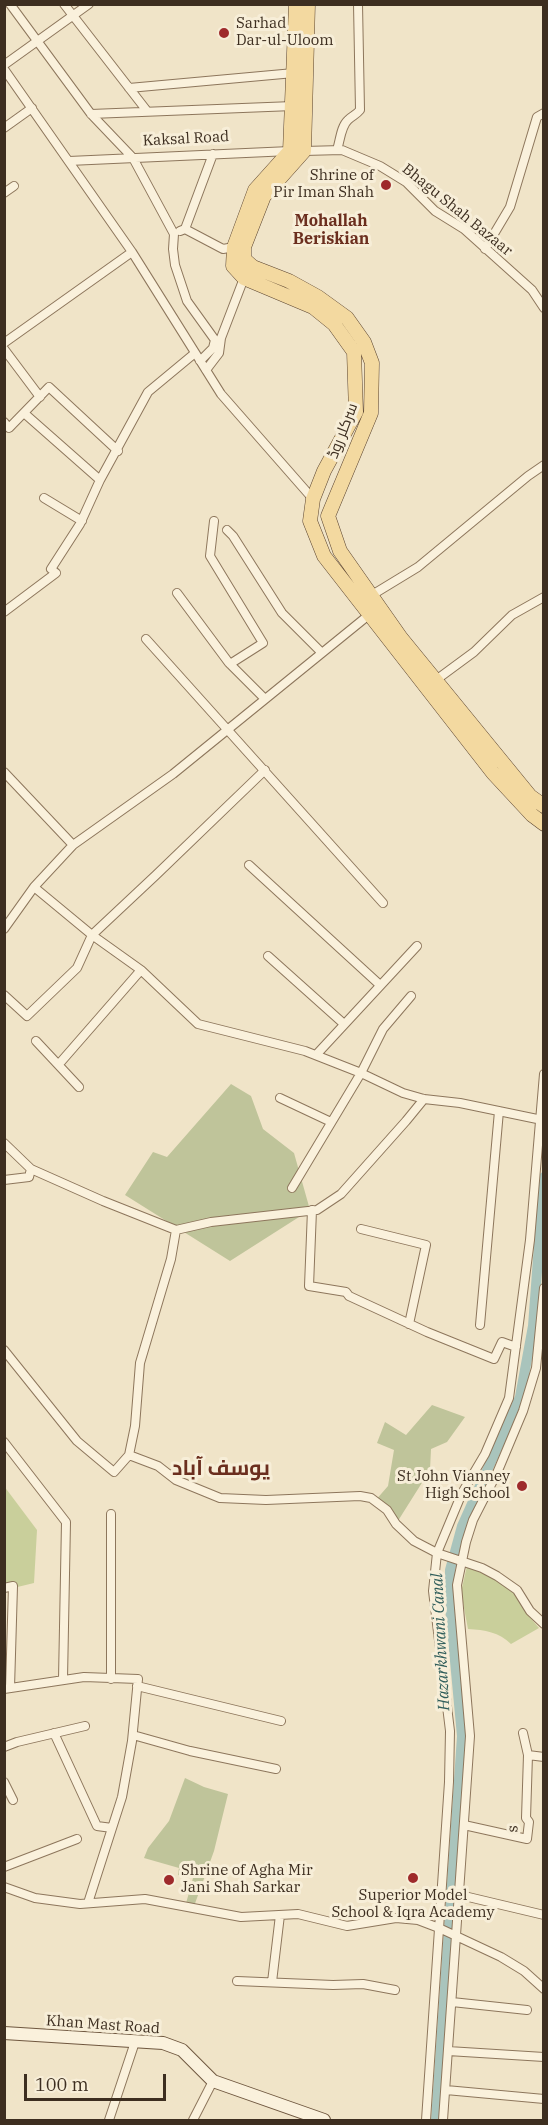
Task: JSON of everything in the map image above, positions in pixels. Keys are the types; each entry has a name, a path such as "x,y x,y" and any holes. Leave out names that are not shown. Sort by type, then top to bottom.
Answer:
{"main road":[{"path":"296,4 293,106 297,151"},
{"path":"308,4 297,151 264,196 239,247 233,266 244,278 313,307 334,324 354,352 356,412 324,471 313,499 310,521 324,556 493,773 543,824"},
{"name":"سرکلر روڈ","path":"239,247 244,259 253,267 289,281 318,297 346,318 364,342 372,363 371,413 327,516 340,551 401,638 530,796 543,806"},
{"path":"356,412 371,413"},
{"path":"493,773 505,765"},
{"name":"Khan Mast Road","path":"4,2033 163,2043 182,2050 213,2080 324,2121"}],"street":[{"path":"10,4 91,114 133,158 174,234 175,265 187,301 215,340 213,348 200,361"},
{"path":"64,4 147,111"},
{"path":"89,4 4,67 132,252 221,394 313,499"},
{"path":"337,150 348,120 356,116 360,110 358,4"},
{"path":"129,88 294,74"},
{"path":"91,114 293,106"},
{"path":"4,128 32,108"},
{"path":"485,249 510,207 537,117 543,113"},
{"name":"Bhagu Shah Bazaar","path":"297,151 342,150 374,163 405,182 435,211 464,229 532,290 543,308"},
{"name":"Kaksal Road","path":"69,161 297,151"},
{"path":"185,230 213,154"},
{"path":"4,194 14,186"},
{"path":"174,234 185,230 223,249 239,247"},
{"path":"4,343 132,252"},
{"path":"206,370 219,353 221,338 244,278"},
{"path":"4,349 40,397"},
{"path":"4,612 56,573 51,569 82,520 100,480 118,451 148,392 195,353"},
{"path":"4,422 9,428 49,387 118,451"},
{"path":"24,413 100,480"},
{"path":"372,595 418,567 543,465"},
{"path":"44,498 82,520"},
{"path":"214,521 210,556 262,643 230,664"},
{"path":"227,530 282,613 322,653"},
{"path":"177,593 230,664 265,699"},
{"path":"436,680 474,652 512,615 543,597"},
{"path":"4,928 34,888 73,845 173,774 370,614"},
{"path":"146,639 383,903"},
{"path":"4,995 27,1016 77,968 92,935 265,770"},
{"path":"4,772 73,845"},
{"path":"249,865 380,985"},
{"path":"34,888 92,935 141,970 198,1024 236,1032 316,1055 403,1093 424,1099 460,1103 541,1120"},
{"path":"316,1055 417,946"},
{"path":"268,956 344,1024"},
{"path":"58,1064 141,970"},
{"path":"292,1188 361,1073 383,1029 411,996"},
{"path":"36,1041 79,1087"},
{"path":"426,2121 449,1782 450,1731 433,1591 437,1553 458,1503 485,1454 509,1398 530,1240 543,1074"},
{"path":"280,1098 331,1122"},
{"path":"4,1143 31,1169 176,1230 211,1222 317,1210 340,1194 424,1099"},
{"path":"480,1325 499,1111"},
{"path":"4,1180 29,1177 31,1169"},
{"path":"312,1210 309,1286 346,1292 349,1296 409,1324 494,1359 501,1342 516,1347"},
{"path":"361,1229 426,1245 409,1324"},
{"path":"4,1350 77,1441 114,1472 129,1455 135,1426 140,1363 171,1259 176,1230"},
{"path":"443,2121 470,1736 458,1595 461,1561 473,1520 497,1473 523,1411 536,1368 543,1288"},
{"path":"4,1442 66,1522 63,1679"},
{"path":"129,1455 158,1466 176,1480 220,1498 266,1500 360,1496 371,1498 387,1509 396,1524 414,1541 437,1553 482,1568 517,1590 530,1611 543,1624"},
{"path":"111,1514 111,1679"},
{"path":"4,1588 13,1586 7,1688 84,1677 138,1679 133,1735 122,1797 88,1903"},
{"path":"137,1686 281,1721"},
{"path":"4,1747 85,1726"},
{"path":"54,1733 97,1826 112,1828"},
{"name":"s","path":"464,1826 527,1839 528,1755 523,1733"},
{"path":"133,1735 276,1769"},
{"path":"528,1755 543,1757"},
{"path":"4,1782 14,1800"},
{"path":"4,1867 77,1839"},
{"path":"4,1887 34,1898 88,1903 145,1899 241,1917 298,1914 347,1926 396,1918 418,1920 501,1957 524,1971 543,1989"},
{"path":"460,1895 543,1915"},
{"path":"272,1982 280,1915"},
{"path":"237,1981 363,1984 394,1990"},
{"path":"452,2002 527,2010"},
{"path":"109,2121 135,2042"},
{"path":"448,2051 543,2057"},
{"path":"193,2121 213,2080"},
{"path":"446,2090 543,2099"}],"green space":[{"path":"231,1084 251,1096 263,1129 294,1153 310,1210 230,1261 125,1195 153,1152 167,1157"},
{"path":"432,1405 465,1417 447,1442 431,1449 430,1470 396,1524 375,1501 388,1486 394,1450 377,1443 385,1422 406,1435"},
{"path":"4,1486 37,1530 34,1583 5,1590"},
{"path":"467,1566 494,1579 514,1593 539,1628 511,1644 491,1632 468,1629 461,1592"},
{"path":"185,1778 204,1787 228,1794 214,1851 193,1909 185,1907 193,1878 178,1875 179,1868 144,1858 148,1848 169,1821"}],"waterway":[{"name":"Hazarkhwani Canal","path":"436,2120 462,1736 450,1607 450,1570 462,1526 520,1397 533,1326 544,1177"}],"place":[{"name":"Sarhad Dar-ul-Uloom","path":"224,33"},
{"name":"Shrine of Pir Iman Shah","path":"386,185"},
{"name":"St John Vianney High School","path":"522,1486"},
{"name":"Superior Model School & Iqra Academy","path":"413,1878"},
{"name":"Shrine of Agha Mir Jani Shah Sarkar","path":"169,1880"}],"district":[{"name":"Mohallah Beriskian","path":"331,230"},
{"name":"یوسف آباد","path":"221,1469"}]}
